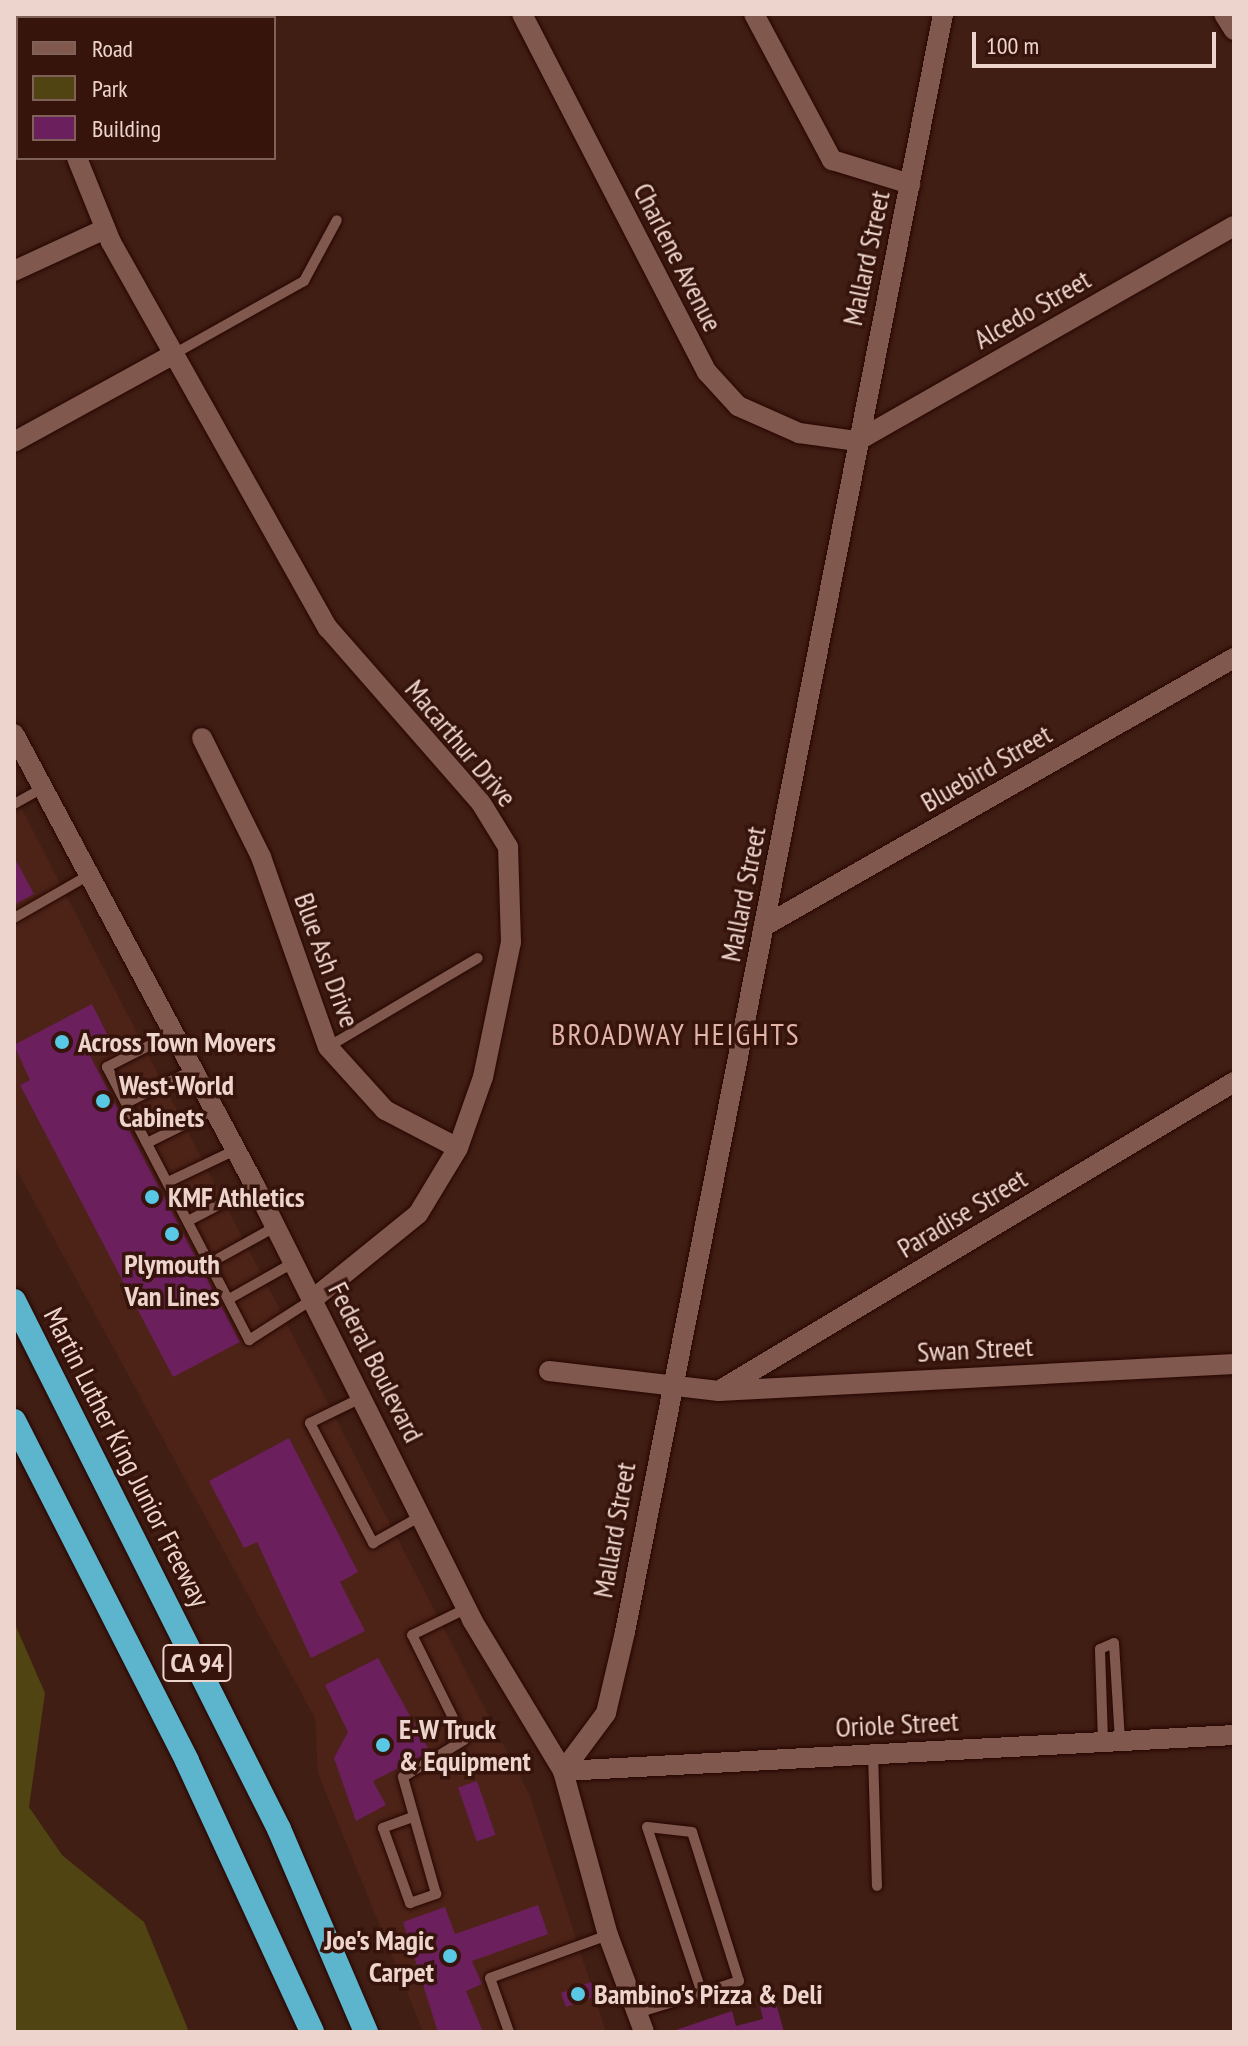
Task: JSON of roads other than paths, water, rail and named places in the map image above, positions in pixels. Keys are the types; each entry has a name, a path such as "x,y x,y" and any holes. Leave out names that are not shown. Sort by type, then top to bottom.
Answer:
{"highway":[{"name":"Martin Luther King Junior Freeway","path":"14,1301 279,1829 366,2032"},
{"name":"CA 94","path":"14,1421 187,1761 312,2032"}],"street":[{"name":"Charlene Avenue","path":"522,14 707,372 738,406 775,425 857,441"},
{"path":"754,14 832,160 910,184"},
{"name":"Mallard Street","path":"563,1771 606,1713 668,1389 766,925 857,441 943,14"},
{"path":"1224,14 1234,30"},
{"name":"Macarthur Drive","path":"78,160 105,229 328,628 481,803 508,847 511,942 483,1077 458,1148 418,1214 313,1299"},
{"name":"Alcedo Street","path":"857,441 1234,226"},
{"path":"14,271 105,229"},
{"path":"14,442 174,354"},
{"name":"Bluebird Street","path":"766,925 1234,658"},
{"name":"Federal Boulevard","path":"14,734 255,1186 467,1608 563,1771 608,1935 640,2022"},
{"name":"Blue Ash Drive","path":"202,738 261,857 328,1047 385,1110 458,1148"},
{"name":"Paradise Street","path":"719,1391 1234,1082"},
{"name":"Swan Street","path":"549,1371 668,1389 719,1391 1234,1364"},
{"name":"Oriole Street","path":"563,1771 1234,1735"}],"lane":[{"path":"174,354 304,281 337,220"},
{"path":"14,804 43,788"},
{"path":"14,918 89,875"},
{"path":"328,1047 478,958"},
{"path":"172,1034 107,1067 249,1340 313,1299"},
{"path":"126,1103 193,1070"},
{"path":"147,1143 214,1110"},
{"path":"168,1182 235,1150"},
{"path":"188,1221 255,1186"},
{"path":"210,1263 275,1227"},
{"path":"229,1299 294,1262"},
{"path":"363,1397 310,1423 373,1543 421,1516"},
{"path":"410,1818 383,1828 410,1903 436,1894 410,1818 403,1777 464,1740 412,1635 467,1608"},
{"path":"1114,1643 1111,1741 1100,1649 1114,1643"},
{"path":"873,1753 877,1886"},
{"path":"640,2022 702,1993 739,1981 692,1832 647,1827 702,1993"},
{"path":"509,2032 490,1978 608,1935"}],"place":[{"name":"Across Town Movers","path":"62,1042"},
{"name":"West-World Cabinets","path":"103,1101"},
{"name":"KMF Athletics","path":"152,1197"},
{"name":"Plymouth Van Lines","path":"172,1234"},
{"name":"E-W Truck & Equipment","path":"383,1745"},
{"name":"Joe's Magic Carpet","path":"450,1956"},
{"name":"Bambino's Pizza & Deli","path":"578,1994"}],"district":[{"name":"BROADWAY HEIGHTS","path":"676,1034"}]}
